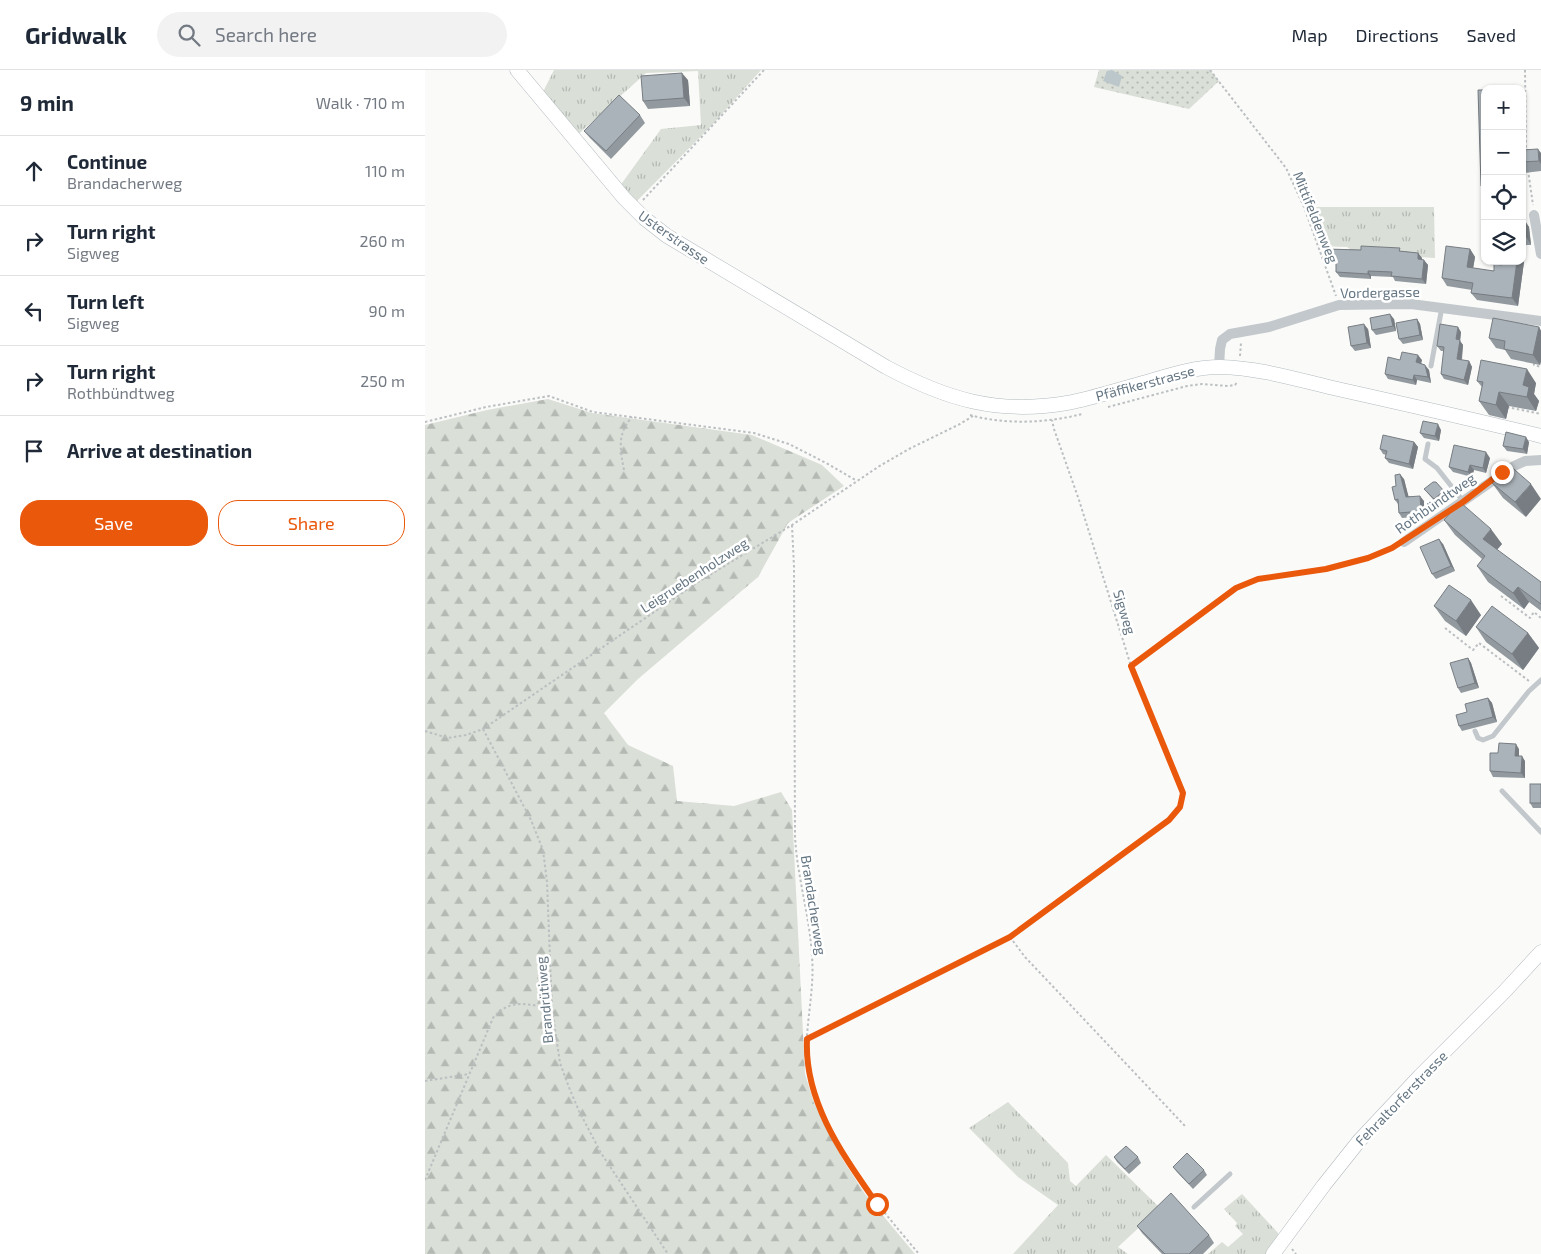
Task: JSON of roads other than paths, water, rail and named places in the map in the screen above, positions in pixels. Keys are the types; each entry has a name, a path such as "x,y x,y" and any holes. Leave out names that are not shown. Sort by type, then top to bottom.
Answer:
{"main road":[{"name":"Usterstrasse","path":"517,70 635,209 667,236 819,328"},
{"name":"Pfäffikerstrasse","path":"819,328 919,385 947,395 991,405 1031,407 1069,403 1182,371 1219,367 1260,370 1541,436"},
{"name":"Fehraltorferstrasse","path":"1273,1254 1328,1179 1359,1141 1420,1076 1505,992 1541,952"}],"street":[{"path":"1535,215 1541,254"},
{"name":"Vordergasse","path":"1219,367 1222,340 1230,334 1269,326 1339,305 1411,304 1541,321"},
{"name":"Rothbündtweg","path":"1404,542 1514,466 1525,461 1541,460"}],"lane":[{"path":"1431,366 1443,307"},
{"path":"1428,444 1425,459 1437,468 1463,502"},
{"path":"1475,731 1478,738 1483,740 1493,736 1529,691 1540,682"},
{"path":"1502,791 1541,832"},
{"path":"1194,1207 1230,1174"}]}
